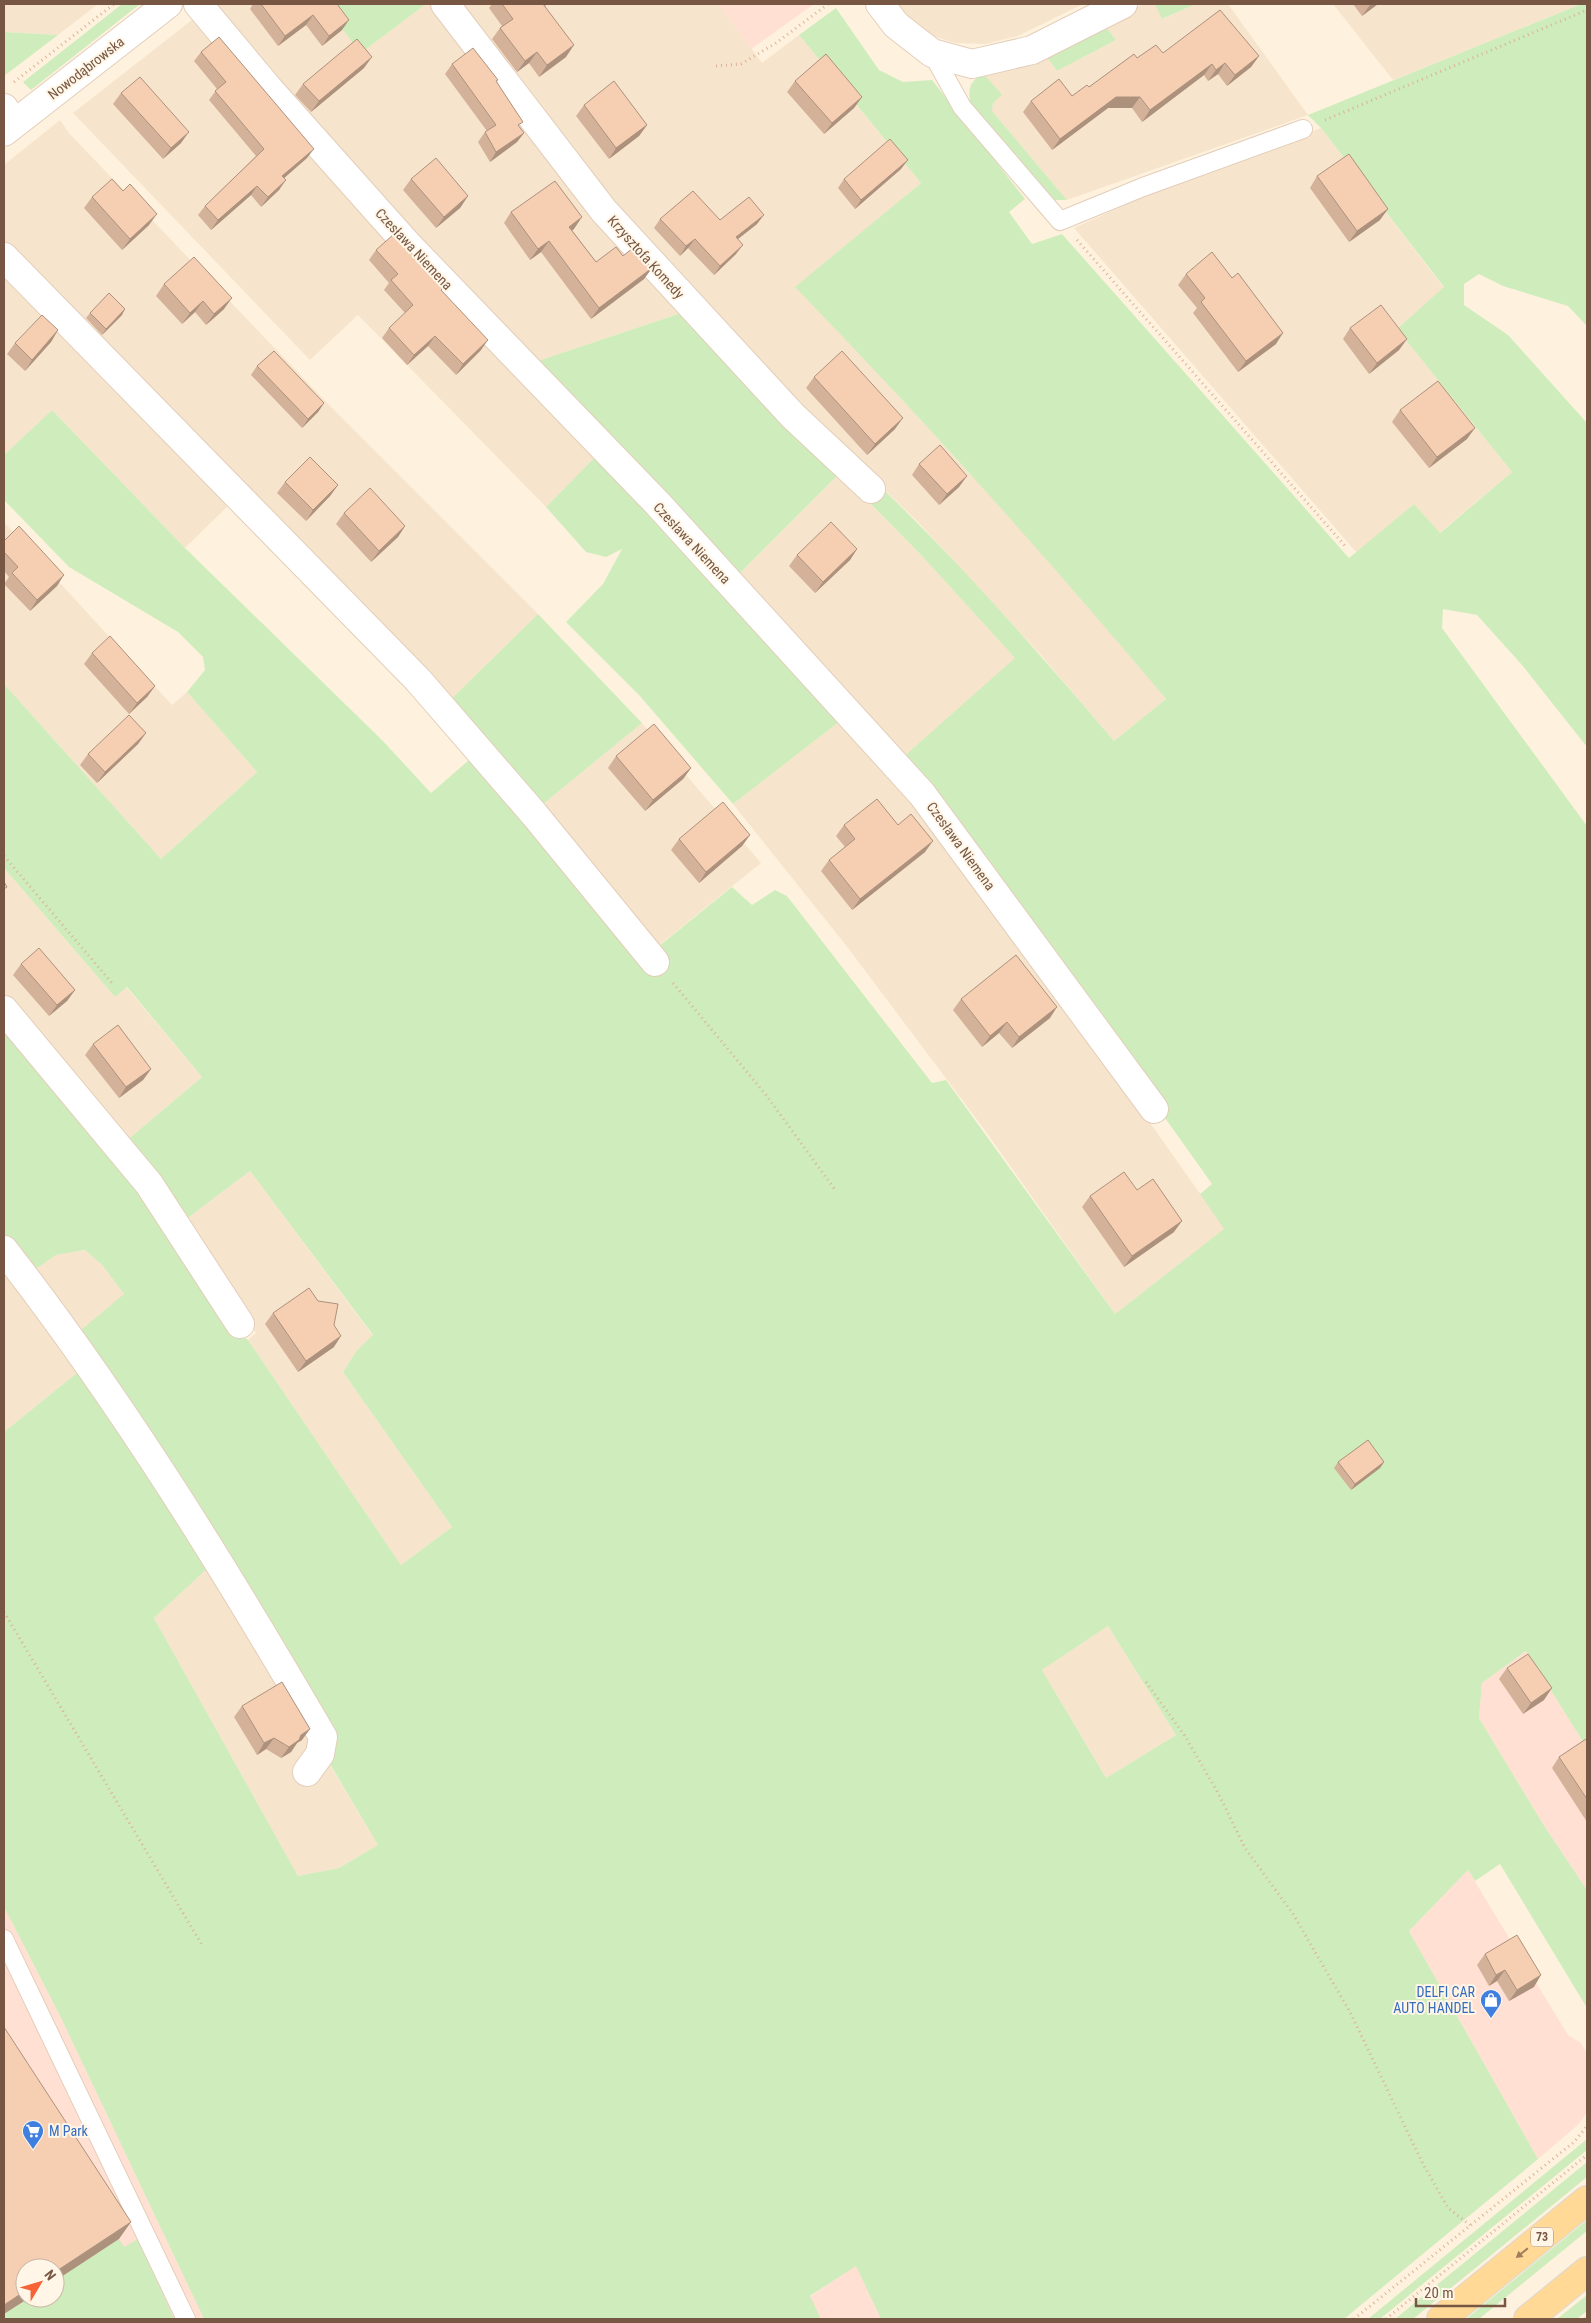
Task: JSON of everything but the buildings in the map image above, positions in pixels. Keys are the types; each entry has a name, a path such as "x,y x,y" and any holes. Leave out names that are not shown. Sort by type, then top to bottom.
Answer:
{"main road":[{"name":"73","path":"1441,2319 1587,2200"},
{"path":"1528,2319 1587,2271"}],"street":[{"name":"Nowodąbrowska","path":"8,112 168,4"},
{"name":"Czesława Niemena","path":"198,4 269,89 410,246 658,504 922,794 1154,1109"},
{"name":"Krzysztofa Komedy","path":"444,4 604,211 793,416 871,489"},
{"path":"880,4 896,25 932,53 972,64 1032,50 1122,4"},
{"path":"4,257 418,680 534,814 655,962"},
{"path":"4,1010 149,1184 240,1324"},
{"path":"4,1250 99,1380 213,1552 318,1729 322,1737 320,1754 307,1772"}],"lane":[{"path":"932,53 962,106 1060,221 1143,187 1303,129"},
{"path":"4,1940 186,2319"}],"path":[{"path":"8,112 114,4"},
{"path":"716,66 741,64 776,43 828,4"},
{"path":"1303,129 1587,10"},
{"path":"1060,221 1346,547"},
{"path":"4,856 112,982"},
{"path":"655,962 766,1095 836,1191"},
{"path":"4,1612 202,1945"},
{"path":"1146,1682 1185,1736 1218,1793 1246,1848 1293,1914 1341,1996 1423,2164 1448,2208 1470,2225"},
{"path":"1354,2319 1574,2142 1587,2126"},
{"path":"1386,2319 1587,2155"}],"shaded area":[{"path":"4,4 98,4 58,35 4,32"},
{"path":"211,4 322,4 361,53 426,4 434,4 687,311 532,363"},
{"path":"461,4 719,4 762,63 799,35 921,183 796,287 854,347 1057,569 1166,699 1114,741 1040,654 918,522 742,351 585,170"},
{"path":"719,4 814,4 751,49"},
{"path":"896,4 1083,4 1018,36 985,44 955,43 927,34"},
{"path":"1143,4 1155,4 1163,19 1196,4 1228,4 1308,115 1067,200 992,111 993,103 983,73 1044,53 1057,71 1116,40 1103,23"},
{"path":"1333,4 1581,4 1393,80"},
{"path":"197,16 599,453 546,507 358,315 310,360 73,113"},
{"path":"60,120 69,133 331,407 538,614 447,703 4,248 4,165"},
{"path":"1321,128 1444,288 1397,329 1512,472 1439,533 1414,504 1357,553 1074,228 1163,188"},
{"path":"4,269 232,502 185,548 52,410 4,455"},
{"path":"840,473 922,556 1016,659 901,759 736,577"},
{"path":"4,522 172,705 187,692 257,772 161,859 4,684"},
{"path":"844,718 922,807 1112,1069 1225,1229 1115,1314 984,1129 845,944 733,804"},
{"path":"642,723 761,863 653,950 537,809"},
{"path":"4,868 115,997 126,987 202,1077 125,1142 4,999"},
{"path":"250,1171 373,1336 357,1350 343,1372 452,1527 401,1565 248,1340 256,1333 181,1223"},
{"path":"85,1250 103,1266 125,1295 75,1335 30,1273 56,1255"},
{"path":"4,1270 78,1372 4,1432"},
{"path":"210,1566 378,1845 339,1868 298,1876 154,1618"},
{"path":"1108,1626 1176,1735 1106,1778 1042,1670"},
{"path":"1526,1651 1587,1748 1587,1890 1543,1824 1479,1718 1482,1683"},
{"path":"1468,1870 1568,2035 1581,2043 1587,2054 1587,2112 1579,2124 1538,2159 1409,1931"},
{"path":"4,1907 60,2016 204,2319 4,2319"},
{"path":"856,2265 881,2319 821,2319 810,2297"}],"green space":[{"path":"122,4 140,4 31,90 23,82"},
{"path":"322,4 426,4 361,53"},
{"path":"1155,4 1196,4 1162,19"},
{"path":"1581,4 1587,4 1587,326 1568,306 1503,286 1479,274 1464,284 1464,305 1508,335 1587,423 1587,747 1522,665 1477,615 1443,609 1442,628 1587,826 1587,1748 1526,1651 1482,1683 1479,1718 1543,1824 1587,1890 1587,2008 1500,1864 1475,1881 1468,1870 1409,1931 1538,2159 1344,2319 881,2319 856,2266 810,2296 821,2319 204,2319 60,2016 4,1907 4,1432 78,1372 210,1566 154,1618 298,1876 339,1868 378,1845 75,1335 124,1294 103,1266 85,1250 56,1255 30,1273 4,1240 4,1024 128,1169 236,1330 248,1340 401,1565 452,1527 343,1372 357,1350 373,1335 250,1171 181,1223 125,1142 202,1077 127,987 115,997 4,868 4,684 161,859 257,772 187,692 205,670 203,657 178,632 69,567 4,500 4,455 52,410 185,548 383,741 431,793 476,754 654,950 732,887 752,905 775,890 787,896 932,1083 946,1080 1115,1314 1224,1229 1200,1194 1212,1184 952,819 901,759 1015,658 922,556 866,499 880,486 911,516 1000,610 1114,741 1166,699 1076,593 984,490 795,287 921,183 799,35 836,8 879,70 903,82 932,80 1025,199 1009,212 1032,244 1062,234 1349,558 1414,504 1440,533 1512,472 1397,329 1444,287 1321,128 1308,115","holes":["1108,1626 1176,1735 1106,1778 1042,1670"]},
{"path":"1103,23 1116,40 1057,71 1044,53"},
{"path":"4,32 58,35 4,76"},
{"path":"983,73 1002,95 993,103 992,111 1067,200 1054,200 970,102 969,92 971,85"},
{"path":"687,311 840,473 736,577 532,363"},
{"path":"599,453 844,718 733,804 639,695 566,622 603,584 622,549 606,557 586,552 546,507"},
{"path":"538,614 642,723 537,809 447,703"},
{"path":"1587,2139 1587,2150 1380,2319 1368,2319"},
{"path":"1587,2162 1587,2177 1413,2319 1395,2319"},
{"path":"1587,2220 1587,2231 1479,2319 1466,2319"},
{"path":"119,2239 124,2247 138,2239 174,2319 4,2319 4,2314 15,2307 65,2308 65,2274"},
{"path":"1587,2295 1587,2311 1577,2319 1557,2319"}],"place":[{"name":"DELFI CAR AUTO HANDEL","path":"1491,2019"},
{"name":"M Park","path":"33,2150"}]}
